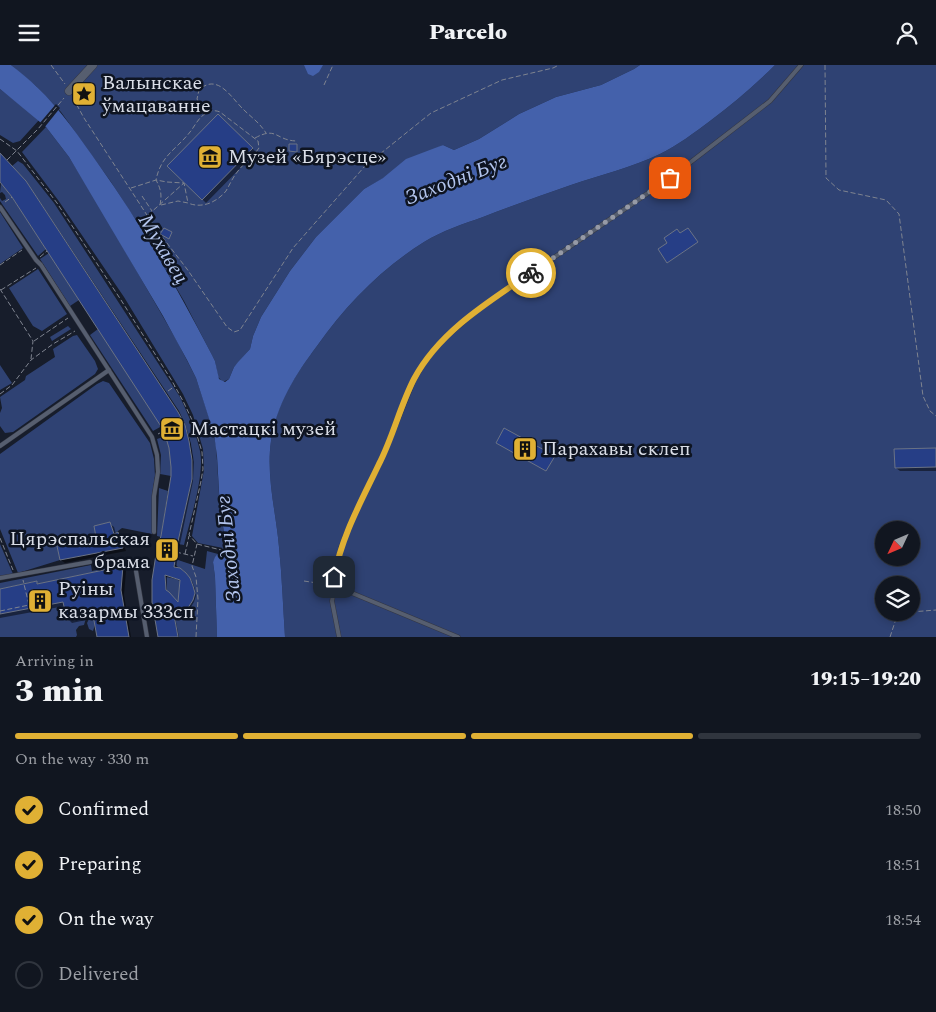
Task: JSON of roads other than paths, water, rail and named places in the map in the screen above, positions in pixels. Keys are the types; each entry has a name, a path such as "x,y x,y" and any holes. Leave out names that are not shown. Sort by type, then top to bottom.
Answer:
{"street":[{"path":"67,94 93,65"}],"lane":[{"path":"338,637 332,601 336,585 334,577 337,561 346,534 384,456 414,380 435,348 454,329 488,302 670,178 770,101 801,65"},
{"path":"0,207 41,265 152,437 157,455 158,472 154,496 154,532"},
{"path":"0,446 109,370"},
{"path":"0,579 90,563"},
{"path":"136,571 147,637"},
{"path":"336,585 458,637"}],"water":[{"name":"Заходні Буг","path":"0,65 11,65 34,84 62,115 85,145 115,188 159,258 215,361 219,379 225,382 229,379 234,367 250,349 261,317 290,271 316,237 364,189 383,178 406,159 443,145 454,150 479,139 519,114 556,97 601,85 640,65 775,65 727,108 680,143 638,163 549,193 438,234 393,264 352,302 328,331 288,391 277,415 271,441 270,468 278,534 285,637 217,637 213,562 223,548 225,538 220,509 214,434 196,378 163,316 69,157 46,127 0,89"},
{"path":"304,65 323,65 319,72 313,76 308,74"}],"place":[{"name":"Валынскае ўмацаванне","path":"84,94"},
{"name":"Музей «Бярэсце»","path":"210,157"},
{"name":"Мастацкі музей","path":"172,429"},
{"name":"Парахавы склеп","path":"525,449"},
{"name":"Цярэспальская брама","path":"167,550"},
{"name":"Руіны казармы 333сп","path":"40,601"}],"water label":[{"name":"Мухавец","path":"163,249"}]}
